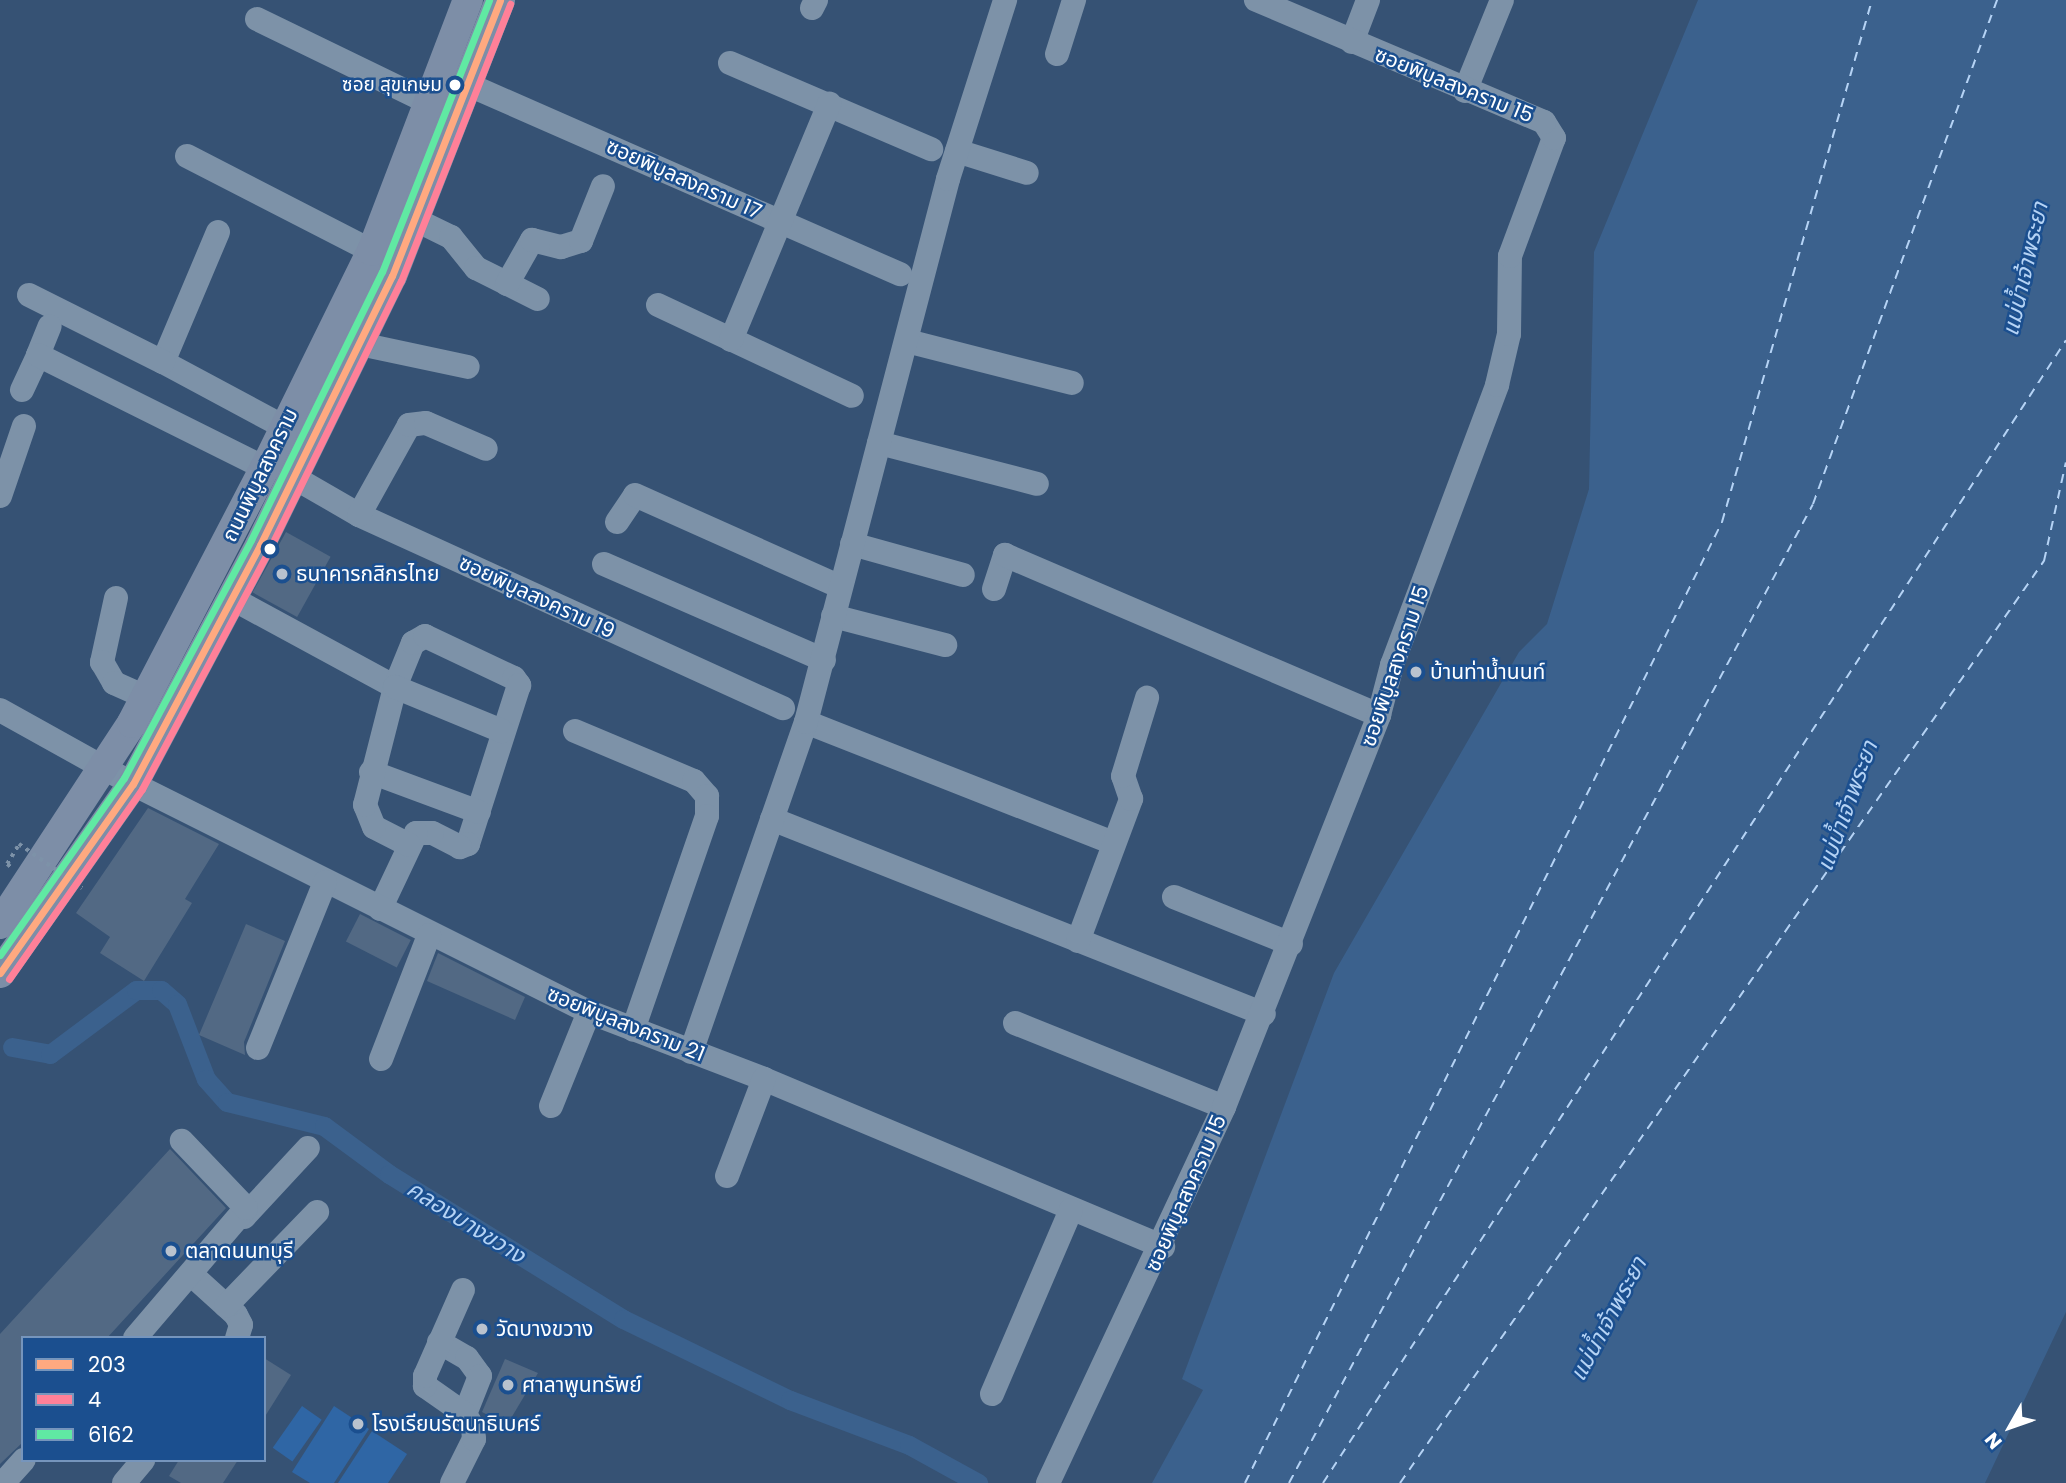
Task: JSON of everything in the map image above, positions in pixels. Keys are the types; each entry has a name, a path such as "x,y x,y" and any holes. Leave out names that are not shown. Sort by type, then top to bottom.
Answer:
{"main road":[{"name":"ถนนพิบูลสงคราม","path":"0,924 104,769 146,698 265,468 372,251 468,0"},
{"name":"ถนนพิบูลสงคราม","path":"0,973 133,784 233,599 360,344 416,220 500,0"}],"street":[{"path":"691,1052 806,722 824,660 838,586 852,544 957,151 1005,0"},
{"path":"1057,54 1074,0"},
{"name":"ซอยพิบูลสงคราม 15","path":"1048,1483 1163,1247 1224,1107 1264,1014 1380,715 1392,665 1497,385 1509,334 1510,256 1554,138 1544,122 1465,91 1256,0"},
{"path":"1352,43 1368,0"},
{"path":"1465,91 1502,0"},
{"path":"257,19 430,103"},
{"path":"730,63 931,149"},
{"name":"ซอยพิบูลสงคราม 17","path":"469,85 900,274"},
{"path":"731,340 829,104"},
{"path":"957,151 1027,173"},
{"path":"187,156 372,251"},
{"path":"508,284 532,240 561,247 581,241 603,186"},
{"path":"416,220 451,237 476,268 538,299"},
{"path":"163,362 218,232"},
{"path":"29,295 163,362 284,427"},
{"path":"658,305 852,396"},
{"path":"22,390 50,326"},
{"path":"907,341 1072,383"},
{"path":"360,344 468,367"},
{"path":"38,355 265,468"},
{"path":"359,515 409,425 426,423 486,449"},
{"path":"0,496 24,426"},
{"path":"879,443 1037,484"},
{"name":"ซอยพิบูลสงคราม 19","path":"295,478 359,515 783,708"},
{"path":"617,522 635,495 838,586"},
{"path":"852,544 963,575"},
{"path":"994,589 1005,555 1380,715"},
{"path":"604,564 824,660"},
{"path":"116,598 102,646 106,673 146,698"},
{"path":"233,599 395,687 502,731"},
{"path":"833,616 945,645"},
{"path":"380,909 409,845 421,830 460,847 468,844 502,731 519,685 514,678 425,636 414,643 395,687 371,772 368,818 409,845"},
{"path":"1078,941 1131,799 1123,776 1147,698"},
{"name":"ซอยพิบูลสงคราม 21","path":"0,710 133,784 429,935 589,1012 764,1079 1163,1247"},
{"path":"806,722 1113,843"},
{"path":"575,730 694,781 707,796 707,816 633,1030"},
{"path":"371,772 479,812"},
{"path":"772,819 1264,1014"},
{"path":"258,1048 325,882"},
{"path":"1174,897 1291,944"},
{"path":"380,1059 429,935"},
{"path":"551,1106 589,1012"},
{"path":"1015,1023 1224,1107"},
{"path":"727,1176 764,1079"},
{"path":"182,1142 241,1198 244,1217"},
{"path":"137,1336 308,1147"},
{"path":"992,1394 1071,1210"},
{"path":"226,1306 317,1212"},
{"path":"192,1275 226,1306 241,1325 238,1336"},
{"path":"452,1483 474,1439 465,1414 425,1386 439,1342 463,1290"},
{"path":"439,1342 467,1358 480,1376 465,1414"},
{"path":"3,1483 22,1462"},
{"path":"124,1483 141,1462"}],"path":[{"path":"7,863 19,845 82,888"}],"shaded area":[{"path":"302,1406 322,1420 292,1462 273,1448"},
{"path":"334,1406 369,1429 334,1483 310,1483 292,1472"},
{"path":"372,1431 407,1454 388,1483 338,1483"}],"water":[{"name":"แม่น้ำเจ้าพระยา","path":"1698,0 2066,0 2066,1312 1985,1483 1152,1483 1203,1390 1182,1379 1334,973 1519,652 1547,624 1589,489 1594,252"}],"building":[{"path":"286,532 331,557 297,617 253,592"},
{"path":"148,808 219,844 185,899 192,903 144,981 100,953 110,937 76,913"},
{"path":"360,914 411,940 397,967 346,942"},
{"path":"246,924 285,941 244,1042 245,1055 199,1035"},
{"path":"438,953 525,997 515,1020 427,981"},
{"path":"170,1149 226,1208 109,1336 21,1336 21,1444 0,1464 0,1334"},
{"path":"266,1359 291,1375 266,1415"},
{"name":"ศาลาพูนทรัพย์","path":"505,1359 538,1373 507,1425 482,1412"},
{"path":"178,1462 237,1462 223,1483 181,1483 169,1476"}],"waterway":[{"name":"คลองบางขวาง","path":"12,1047 50,1054 136,990 161,990 177,1004 206,1079 227,1102 324,1126 389,1174 623,1319 790,1400 909,1445 978,1483"}],"ferry route":[{"path":"1245,1483 1722,522 1872,0"},
{"path":"1289,1483 1813,504 1997,0"},
{"path":"1323,1483 2066,340"},
{"path":"1400,1483 2044,561 2066,462"}],"transit line":[{"name":"6162","path":"0,955 124,778 251,540 382,272 489,0"},
{"name":"203","path":"0,973 133,784 260,545 392,276 500,0"},
{"name":"4","path":"9,979 142,789 269,550 401,281 510,4"}],"place":[{"name":"ซอย สุขเกษม","path":"455,85"},
{"name":"ธนาคารกสิกรไทย","path":"282,574"},
{"name":"บ้านท่าน้ำนนท์","path":"1416,672"},
{"name":"ตลาดนนทบุรี","path":"171,1251"},
{"name":"วัดบางขวาง","path":"482,1329"},
{"name":"ศาลาพูนทรัพย์","path":"508,1385"},
{"name":"โรงเรียนรัตนาธิเบศร์","path":"358,1424"}]}
